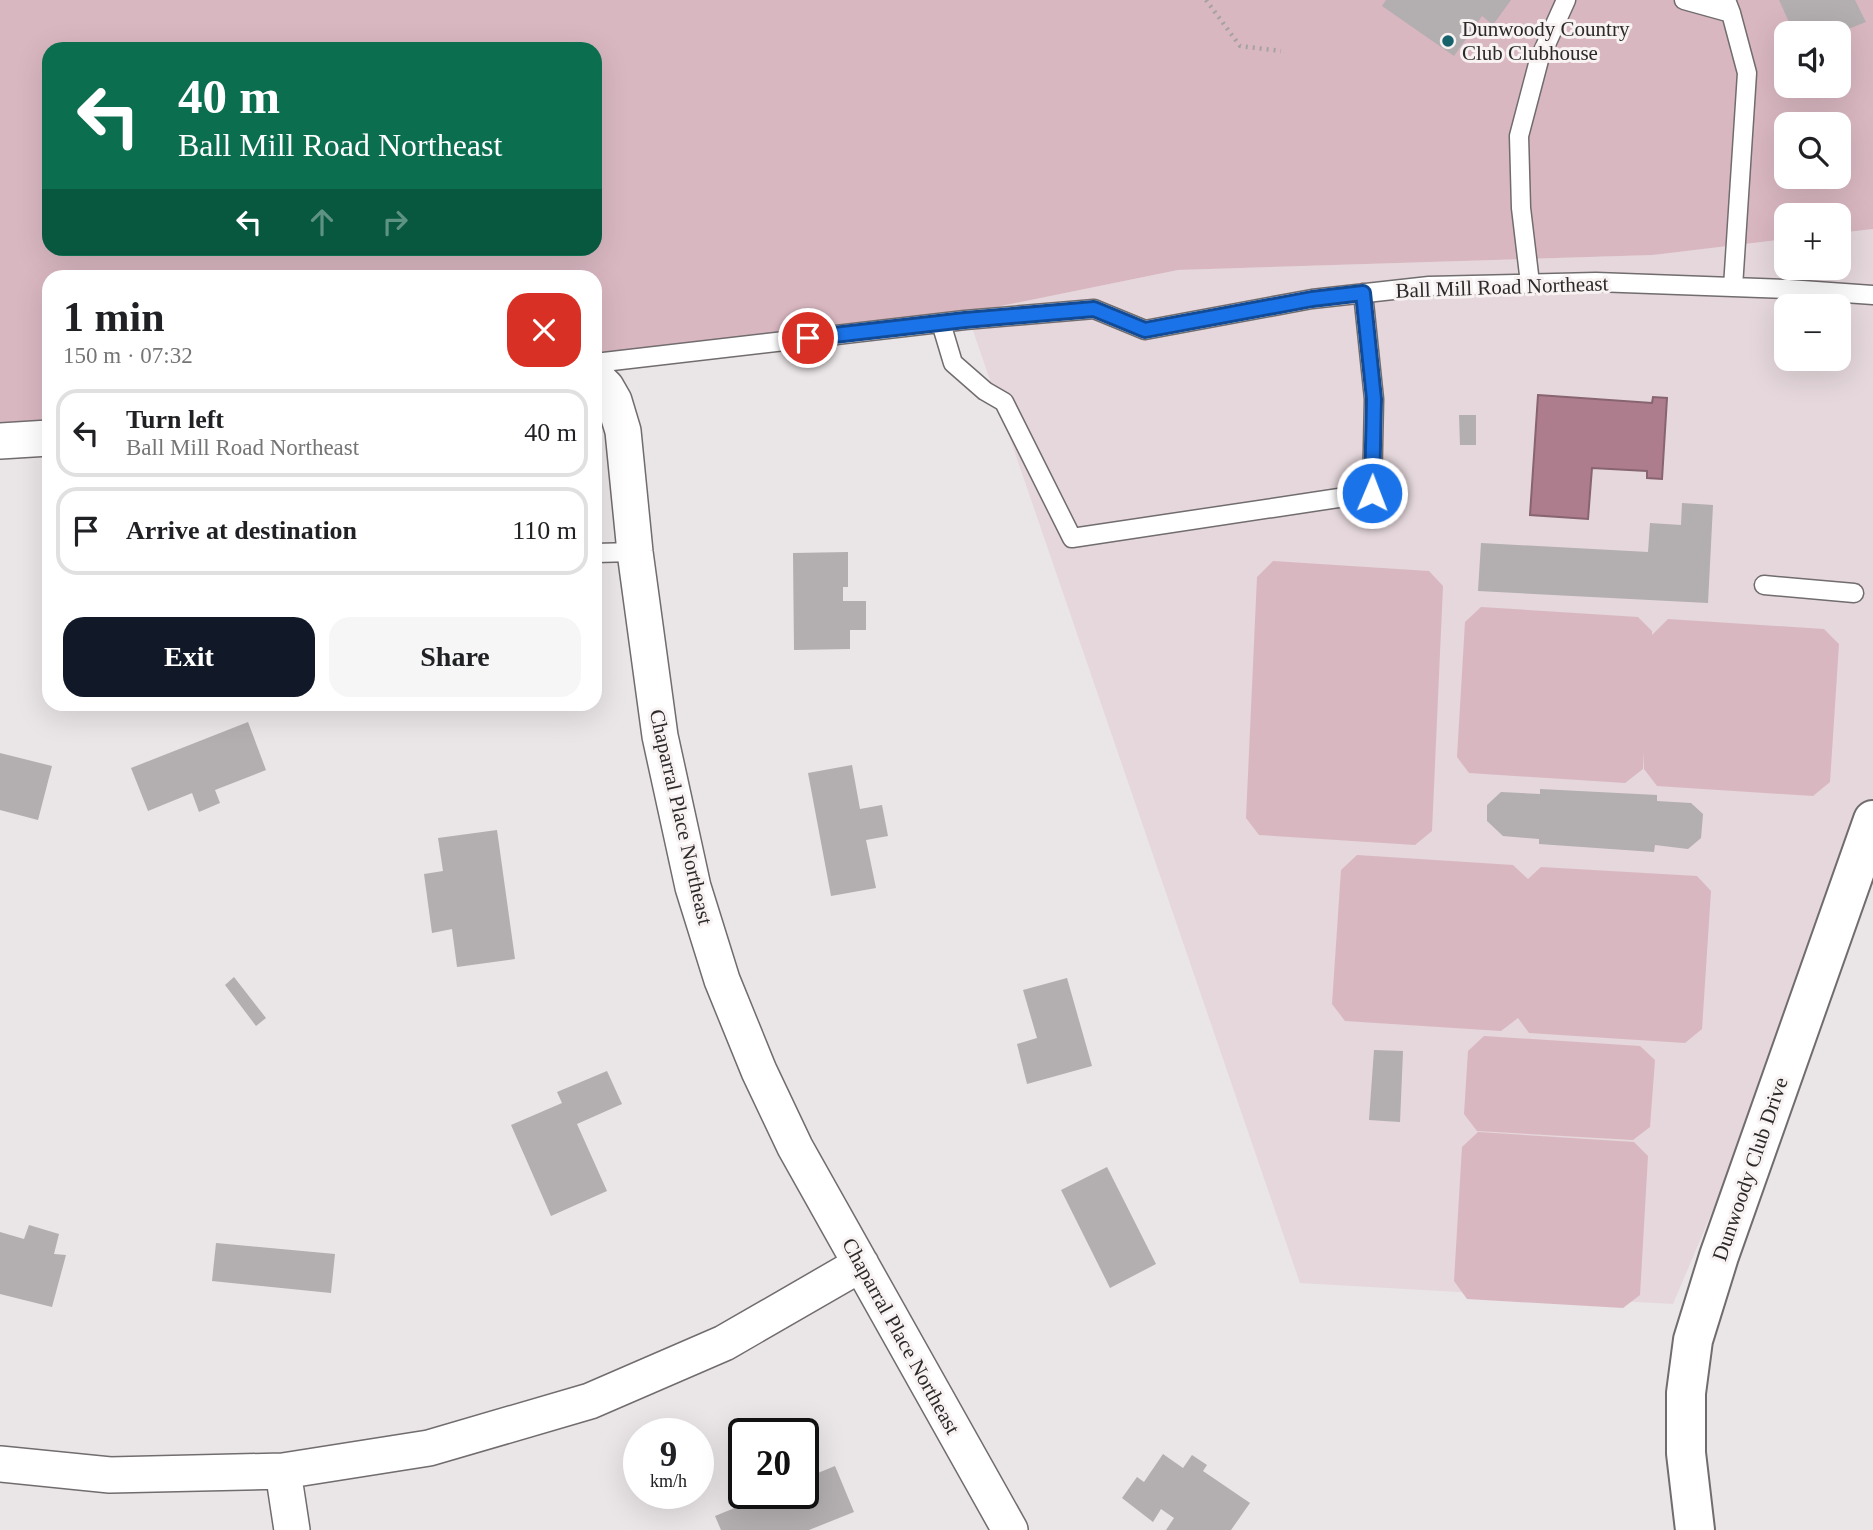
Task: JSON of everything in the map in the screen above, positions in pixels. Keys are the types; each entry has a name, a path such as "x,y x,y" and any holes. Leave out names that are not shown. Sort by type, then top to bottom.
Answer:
{"street":[{"name":"Chaparral Place Northeast","path":"602,383 614,401 623,431 635,552 660,736 692,887 722,980 759,1072 795,1147 1010,1530"},
{"path":"0,441 42,438"},
{"name":"Dunwoody Club Drive","path":"1695,1530 1686,1453 1686,1393 1693,1340 1719,1256 1873,820"},
{"path":"0,1464 110,1475 284,1471 429,1448 590,1401 724,1343 861,1264"},
{"path":"284,1471 292,1530"}],"lane":[{"path":"1530,283 1521,208 1518,136 1539,60 1566,0"},
{"path":"1557,20 1581,0"},
{"path":"1684,0 1728,6 1747,73 1733,287"},
{"name":"Ball Mill Road Northeast","path":"602,362 941,323 1094,309 1145,330 1312,299 1429,286 1596,282 1873,295"},
{"path":"941,323 953,363 985,391 1004,402 1072,538 1372,493 1374,399 1363,293"},
{"path":"602,554 635,552"},
{"path":"1765,585 1854,593"}],"path":[{"path":"1206,0 1240,46 1281,51"}],"shaded area":[{"path":"0,0 1873,0 1873,229 1851,232 1851,203 1774,203 1774,241 1653,255 1178,270 967,313 602,361 602,270 42,270 42,420 0,424"},
{"path":"1873,229 1873,810 1850,885 1673,1304 1300,1283 967,313 1178,270 1653,255 1774,241 1774,280 1851,280 1851,232"},
{"path":"1538,395 1652,403 1653,397 1667,398 1662,479 1647,478 1647,471 1592,468 1588,519 1530,515"},
{"path":"1273,561 1429,571 1443,586 1432,831 1415,845 1259,835 1246,818 1257,577"},
{"path":"1481,607 1638,617 1652,631 1652,635 1668,619 1824,629 1839,644 1830,782 1813,796 1657,786 1644,769 1644,752 1643,769 1625,783 1469,773 1457,757 1465,622"},
{"path":"1357,855 1513,865 1528,879 1541,867 1697,876 1711,891 1702,1029 1685,1043 1529,1033 1518,1018 1501,1031 1345,1021 1332,1004 1341,870"},
{"path":"1484,1036 1640,1046 1655,1060 1650,1127 1633,1140 1477,1131 1464,1114 1468,1051"},
{"path":"1478,1132 1634,1142 1648,1156 1640,1295 1623,1308 1467,1299 1454,1281 1462,1147"}],"building":[{"name":"Dunwoody Country Club Clubhouse","path":"1386,0 1511,0 1493,25 1482,16 1454,56 1382,6"},
{"path":"1779,0 1855,0 1866,22 1851,28 1851,21 1789,21"},
{"path":"1459,415 1476,415 1476,445 1460,445"},
{"path":"1682,503 1713,505 1708,603 1478,591 1481,543 1648,552 1650,523 1681,525"},
{"path":"848,552 848,587 843,587 843,601 866,601 866,630 850,630 850,649 794,650 793,553"},
{"path":"248,722 266,770 215,790 220,803 199,812 192,793 148,811 131,768"},
{"path":"0,753 52,766 38,820 0,810"},
{"path":"852,765 860,809 882,805 888,836 866,840 876,888 831,896 808,773"},
{"path":"1540,789 1657,795 1657,801 1691,803 1703,814 1701,838 1688,849 1655,845 1654,852 1539,844 1539,839 1503,836 1487,821 1487,805 1501,792 1540,794"},
{"path":"497,830 515,959 457,967 452,929 432,933 424,874 443,871 438,838"},
{"path":"234,977 266,1018 256,1026 225,985"},
{"path":"1067,978 1092,1066 1027,1084 1017,1044 1037,1038 1023,990"},
{"path":"1374,1050 1403,1051 1400,1122 1369,1120"},
{"path":"607,1071 622,1104 577,1124 607,1191 551,1216 511,1125 562,1103 557,1092"},
{"path":"1107,1167 1156,1264 1110,1288 1061,1190"},
{"path":"29,1225 59,1234 54,1254 66,1255 52,1307 0,1294 0,1232 24,1239"},
{"path":"216,1243 335,1254 331,1293 212,1281"},
{"path":"1163,1454 1183,1468 1192,1455 1207,1465 1203,1471 1250,1503 1231,1530 1166,1530 1174,1518 1161,1509 1153,1522 1122,1498 1137,1477 1144,1482"},
{"path":"835,1466 854,1512 809,1530 721,1530 715,1516 732,1509 819,1509 819,1472"}],"place":[{"name":"Dunwoody Country Club Clubhouse","path":"1448,41"}],"route":[{"path":"808,338 1094,309 1145,330 1312,299 1363,293 1374,399 1372,493"}]}
